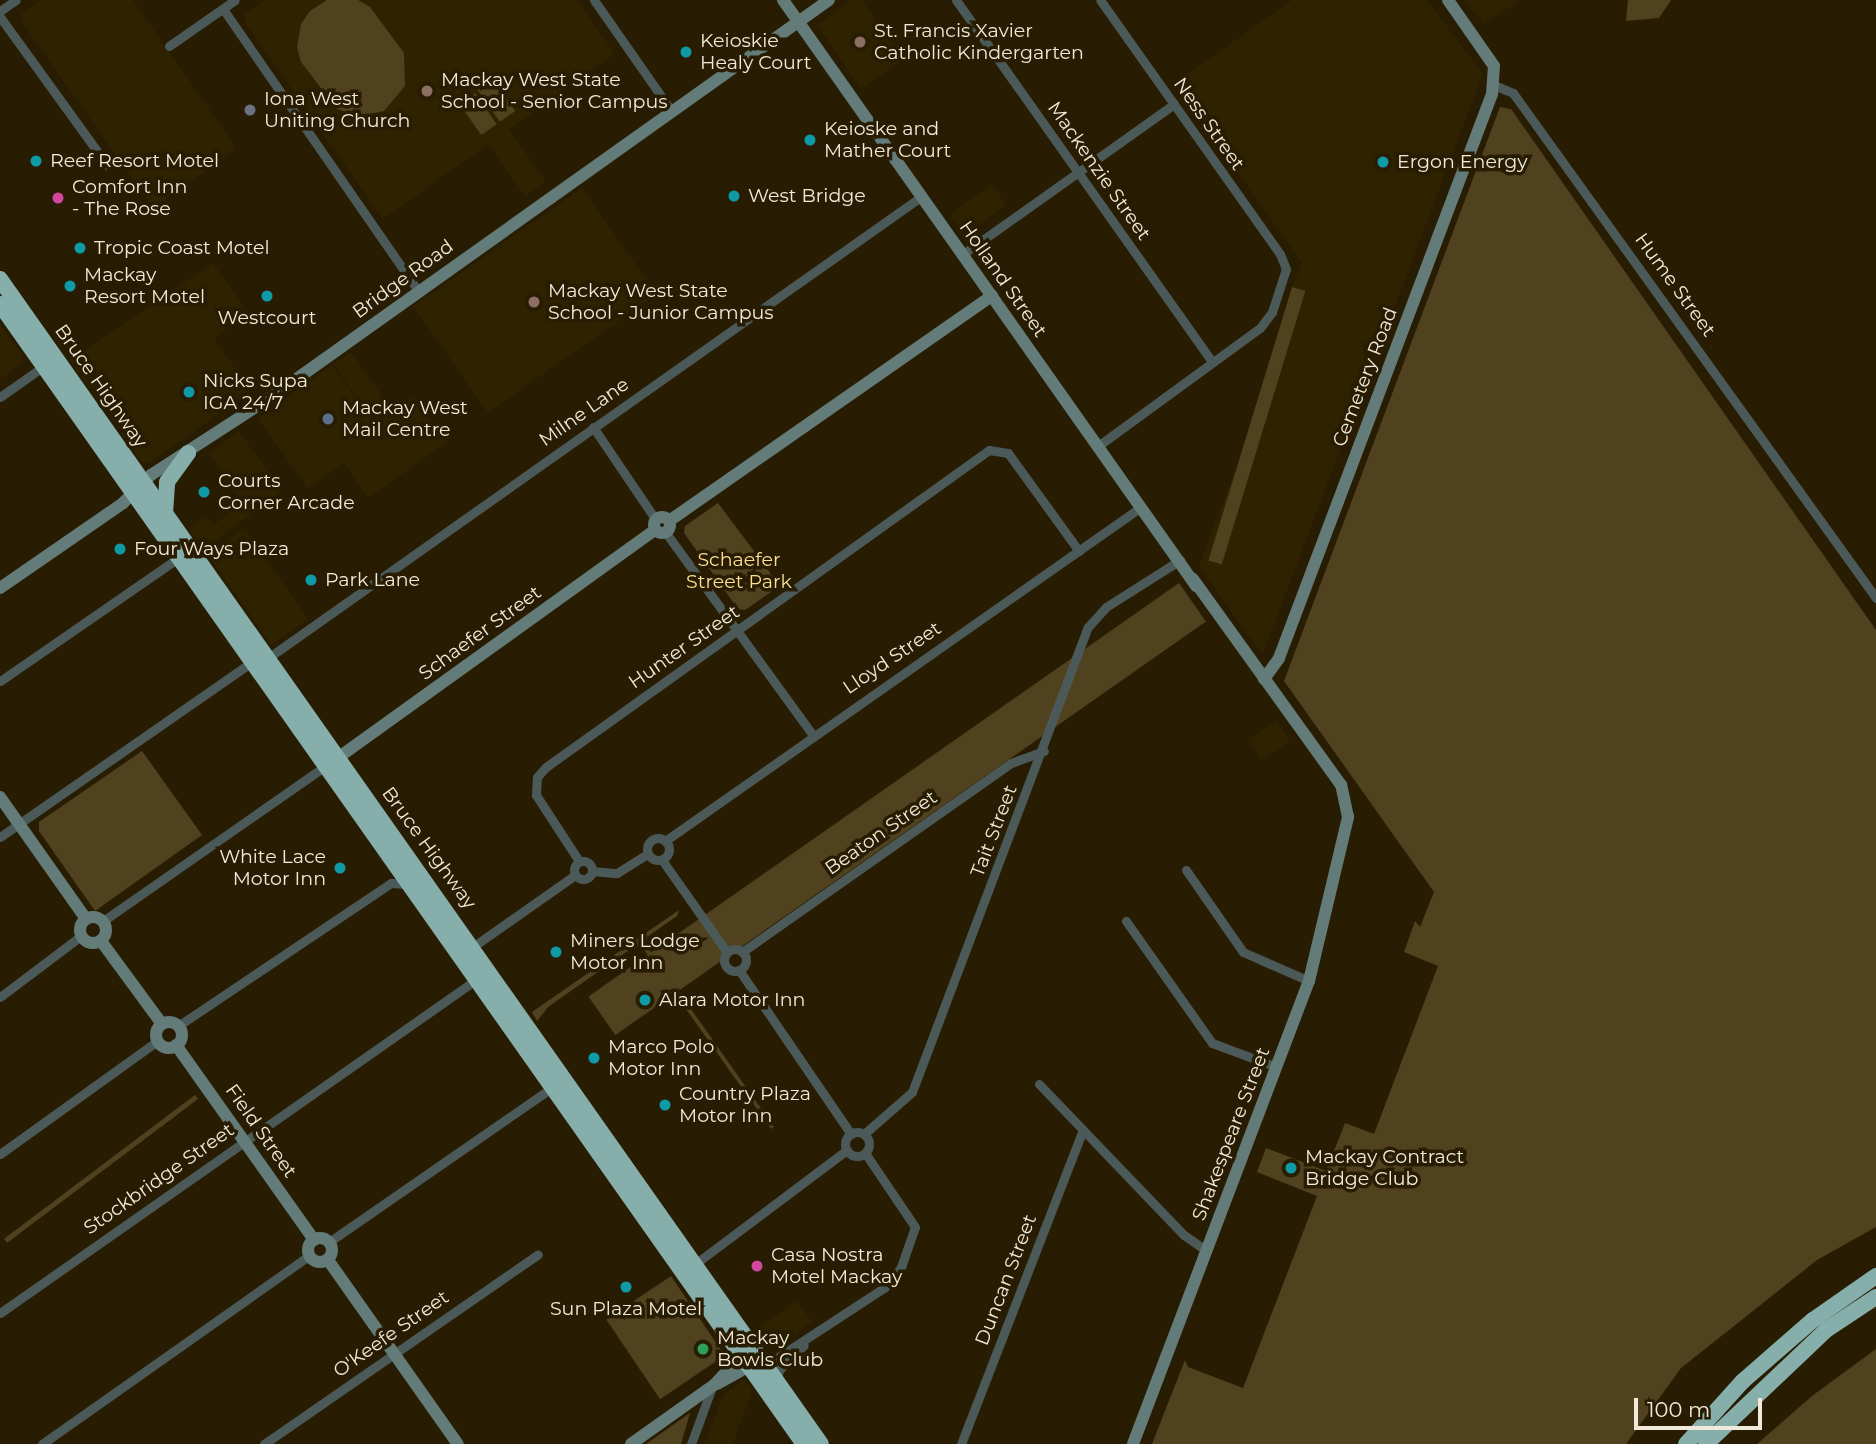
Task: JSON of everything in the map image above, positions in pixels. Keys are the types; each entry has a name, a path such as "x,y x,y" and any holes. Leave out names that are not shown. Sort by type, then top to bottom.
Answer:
{"highway":[{"name":"Bruce Highway","path":"0,279 181,556 260,660 332,762 474,946 558,1083 738,1350 805,1444"},
{"name":"Bruce Highway","path":"0,303 44,366 138,488 166,514 260,660"},
{"path":"166,514 167,482 187,453"},
{"name":"Bruce Highway","path":"332,762 394,862 477,979 697,1268 821,1444"},
{"path":"697,1268 710,1296 749,1352 749,1366"},
{"path":"1686,1444 1753,1373 1812,1320 1876,1276"},
{"path":"1706,1444 1826,1330 1876,1297"},
{"path":"766,1365 767,1379 805,1444"}],"street":[{"path":"0,11 16,0"},
{"path":"169,46 235,0"},
{"path":"594,0 672,112"},
{"name":"Holland Street","path":"783,0 1141,507 1210,598 1231,634 1341,785 1347,805 1346,831"},
{"name":"Bridge Road","path":"0,588 829,0"},
{"name":"Mackenzie Street","path":"956,0 1212,362"},
{"name":"Ness Street","path":"1100,0 1280,254 1286,269 1267,320 1212,362"},
{"path":"1448,0 1494,66 1494,85"},
{"path":"223,9 418,291"},
{"path":"0,17 107,165"},
{"name":"Hume Street","path":"1494,85 1513,93 1876,598"},
{"name":"Cemetery Road","path":"1264,679 1279,658 1494,85"},
{"path":"963,254 1174,104"},
{"name":"Milne Lane","path":"0,837 260,660 922,196"},
{"name":"Schaefer Street","path":"332,762 662,526 992,296"},
{"path":"1098,446 1212,362"},
{"path":"0,397 44,366"},
{"path":"593,427 812,734"},
{"name":"Hunter Street","path":"579,862 537,794 537,777 989,450 1008,453 1079,551"},
{"name":"Lloyd Street","path":"648,854 651,840 665,841 812,734 1141,507"},
{"path":"0,681 181,556"},
{"name":"Tait Street","path":"864,1134 912,1092 1095,616 1180,560"},
{"name":"Beaton Street","path":"742,952 1011,763 1044,751"},
{"path":"0,797 86,919 103,921 332,762"},
{"name":"Shakespeare Street","path":"1133,1444 1309,981 1346,831"},
{"path":"662,860 669,850 665,841"},
{"path":"575,875 583,880 592,871 617,873 648,854 662,860 727,952 726,966 740,970 851,1134 847,1150 697,1268"},
{"path":"383,889 394,862"},
{"path":"474,946 575,875 579,862 588,862 592,871"},
{"path":"1186,870 1243,952 1309,981"},
{"path":"102,941 162,1024 178,1026 396,881 409,884"},
{"path":"86,919 80,927 81,936 90,943 102,941 107,933 103,921"},
{"path":"1126,921 1212,1043 1277,1067"},
{"path":"0,997 81,936"},
{"path":"727,952 742,952 746,961 740,970"},
{"name":"Stockbridge Street","path":"0,1313 477,979"},
{"path":"0,1154 157,1041 162,1024"},
{"path":"157,1041 166,1047 177,1045 181,1038 178,1026"},
{"name":"Field Street","path":"177,1045 314,1240"},
{"path":"42,1444 309,1256 314,1240 329,1242 558,1083"},
{"path":"1039,1083 1184,1235 1207,1251"},
{"name":"Duncan Street","path":"961,1444 1083,1130"},
{"path":"851,1134 864,1134 869,1142 865,1153"},
{"path":"847,1150 855,1155 865,1153"},
{"path":"766,1365 805,1344 885,1287 901,1268 913,1238 912,1217 865,1153"},
{"path":"309,1256 317,1262 328,1259 332,1252 329,1242"},
{"name":"O'Keefe Street","path":"264,1444 538,1254"},
{"path":"328,1259 458,1444"},
{"path":"776,1380 779,1370 805,1344"},
{"path":"691,1444 713,1385 736,1362 738,1350"},
{"path":"631,1444 713,1385 749,1366"}],"shaded area":[{"path":"41,0 133,0 237,149 153,208 21,21 22,13"},
{"name":"Mackay West State School - Senior Campus","path":"265,0 577,0 615,54 509,129 546,182 525,196 488,144 383,219 244,21 245,14"},
{"name":"St. Francis Xavier Catholic Kindergarten","path":"851,0 862,0 903,59 861,89 817,25"},
{"path":"1292,0 1427,0 1483,74 1264,651 1260,652 1199,566 1304,292 1292,287 1302,263 1175,83"},
{"path":"1464,0 1521,0 1484,24"},
{"path":"992,184 1006,205 969,232 961,231 950,214"},
{"name":"Mackay West State School - Junior Campus","path":"582,188 657,294 488,413 413,306"},
{"path":"213,263 246,310 252,311 214,338 251,391 149,463 142,462 110,416 109,406 102,404 70,360"},
{"path":"0,325 23,357 21,364 0,379"},
{"path":"351,352 393,411 414,397 446,443 368,498 344,463 308,489 258,418 332,365 375,425 334,364"},
{"path":"239,431 282,491 204,549 189,528 206,516 213,525 242,504 209,453"},
{"path":"245,529 308,619 271,645 208,555"},
{"path":"1277,721 1290,741 1261,760 1248,740"},
{"path":"797,1301 812,1322 774,1349 766,1347 754,1330"},
{"path":"745,1379 752,1391 733,1444 704,1444 724,1394"}],"green space":[{"path":"327,0 358,0 370,7 404,53 405,86 384,111 360,116 337,109 301,62 297,47 301,24 310,11"},
{"path":"1628,0 1671,0 1659,18 1626,21"},
{"path":"493,79 515,111 500,122 477,90"},
{"path":"475,93 497,124 481,135 459,104"},
{"path":"1500,107 1511,109 1876,630 1876,1227 1817,1260 1681,1368 1626,1444 1152,1444 1185,1360 1188,1367 1243,1388 1317,1196 1257,1172 1266,1148 1326,1171 1345,1123 1374,1134 1438,966 1404,952 1415,921 1420,927 1434,892 1284,681"},
{"path":"1292,287 1305,291 1222,565 1208,561"},
{"name":"Schaefer Street Park","path":"718,503 780,586 745,610 738,609 684,533 685,526"},
{"path":"1179,583 1206,622 615,1035 588,997"},
{"path":"142,751 202,835 95,911 39,831 39,822"},
{"path":"679,910 677,916 647,937 646,945 774,1127 771,1129 642,947 635,946 548,1007 537,1021 532,1012"},
{"path":"195,1095 198,1099 7,1243 4,1239"},
{"name":"Mackay Bowls Club","path":"671,1276 725,1356 660,1399 606,1320"},
{"path":"1876,1349 1876,1444 1757,1444 1812,1396"},
{"path":"690,1413 681,1444 646,1444"}],"place":[{"name":"St. Francis Xavier Catholic Kindergarten","path":"860,42"},
{"name":"Keioskie Healy Court","path":"686,52"},
{"name":"Mackay West State School - Senior Campus","path":"427,91"},
{"name":"Iona West Uniting Church","path":"250,110"},
{"name":"Keioske and Mather Court","path":"810,140"},
{"name":"Reef Resort Motel","path":"36,161"},
{"name":"Ergon Energy","path":"1383,162"},
{"name":"West Bridge","path":"734,196"},
{"name":"Comfort Inn - The Rose","path":"58,198"},
{"name":"Tropic Coast Motel","path":"80,248"},
{"name":"Mackay Resort Motel","path":"70,286"},
{"name":"Westcourt","path":"267,296"},
{"name":"Mackay West State School - Junior Campus","path":"534,302"},
{"name":"Nicks Supa IGA 24/7","path":"189,392"},
{"name":"Mackay West Mail Centre","path":"328,419"},
{"name":"Courts Corner Arcade","path":"204,492"},
{"name":"Four Ways Plaza","path":"120,549"},
{"name":"Park Lane","path":"311,580"},
{"name":"White Lace Motor Inn","path":"340,868"},
{"name":"Miners Lodge Motor Inn","path":"556,952"},
{"name":"Alara Motor Inn","path":"645,1000"},
{"name":"Marco Polo Motor Inn","path":"594,1058"},
{"name":"Country Plaza Motor Inn","path":"665,1105"},
{"name":"Mackay Contract Bridge Club","path":"1291,1168"},
{"name":"Casa Nostra Motel Mackay","path":"757,1266"},
{"name":"Sun Plaza Motel","path":"626,1287"},
{"name":"Mackay Bowls Club","path":"703,1349"}]}
